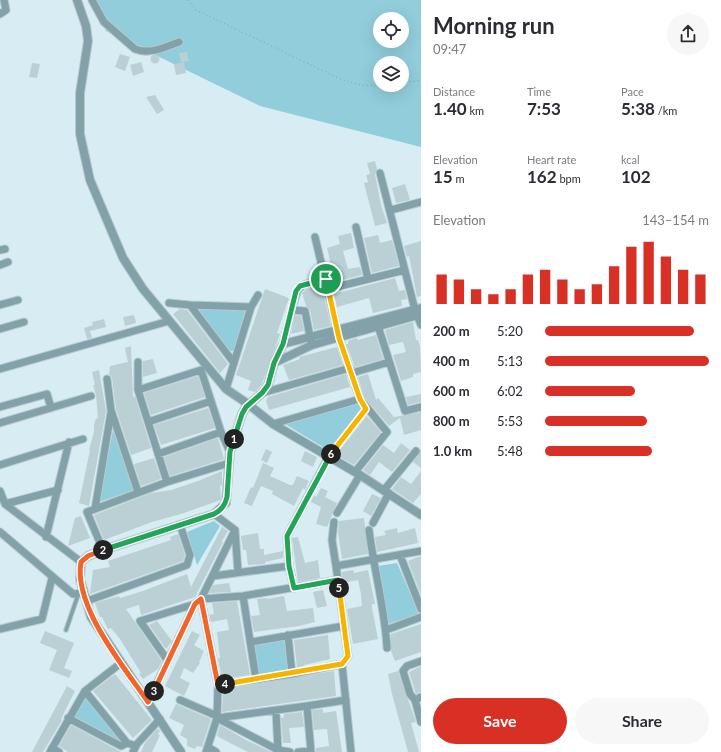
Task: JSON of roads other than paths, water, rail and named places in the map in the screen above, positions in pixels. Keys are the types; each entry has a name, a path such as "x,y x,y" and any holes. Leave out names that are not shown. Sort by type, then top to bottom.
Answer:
{"street":[{"path":"0,14 6,10 4,0"},
{"path":"77,0 86,26 88,41 80,93 80,134 90,180 123,258 143,289 169,321 204,369 226,389 273,424 420,511"},
{"path":"92,0 104,22 135,49 141,51 151,51 179,42"},
{"path":"380,173 391,210 405,270 419,312 421,325"},
{"path":"391,210 421,202"},
{"path":"356,227 368,279"},
{"path":"315,237 338,334 360,399 366,409 387,432 358,473 337,513"},
{"path":"0,265 8,262"},
{"path":"328,288 405,270"},
{"path":"181,752 91,617 83,596 80,579 81,562 88,556 103,550 214,514 226,503 230,452 242,414 248,404 262,393 268,385 274,363 283,344 296,291 300,286 326,279"},
{"path":"226,389 251,307 258,295"},
{"path":"0,305 18,300"},
{"path":"169,303 251,307"},
{"path":"190,305 234,363"},
{"path":"292,310 305,311 311,341"},
{"path":"338,334 378,326 419,312"},
{"path":"283,344 311,341 419,312"},
{"path":"0,369 169,321"},
{"path":"0,329 24,322"},
{"path":"378,326 405,411 421,407"},
{"path":"274,363 311,341"},
{"path":"138,362 138,390 167,482"},
{"path":"262,393 389,362"},
{"path":"138,390 204,369"},
{"path":"204,369 211,401 221,432 230,452"},
{"path":"107,379 112,410 138,492"},
{"path":"0,407 47,394 51,408"},
{"path":"0,423 91,396"},
{"path":"273,424 360,399"},
{"path":"148,422 211,401"},
{"path":"294,588 289,566 287,536 329,456 366,409"},
{"path":"95,509 112,410"},
{"path":"158,454 221,432"},
{"path":"0,465 69,442 83,439"},
{"path":"46,537 69,442"},
{"path":"373,523 387,491 416,451"},
{"path":"103,550 87,512 138,492 229,463"},
{"path":"5,504 58,490"},
{"path":"0,491 5,504 46,537 81,562"},
{"path":"214,514 235,530 238,572"},
{"path":"218,685 292,674 342,664 348,656 332,540 334,522"},
{"path":"0,534 73,594 83,596 187,565 190,555 180,525"},
{"path":"168,661 140,621 195,604 201,599 235,530"},
{"path":"369,530 372,560 386,630 387,648"},
{"path":"336,566 421,551"},
{"path":"400,555 421,609"},
{"path":"213,576 289,566"},
{"path":"0,629 42,619 52,578"},
{"path":"201,599 242,596 338,580"},
{"path":"242,596 251,642 256,680"},
{"path":"201,599 218,685 217,717 207,750 216,752"},
{"path":"148,702 195,604"},
{"path":"386,630 421,617"},
{"path":"251,642 344,626"},
{"path":"288,635 292,674"},
{"path":"421,661 407,666 403,671 410,694 418,698 421,722"},
{"path":"59,752 51,750 68,718 85,691 121,663"},
{"path":"342,664 351,752"},
{"path":"85,691 127,743 134,749 152,725 160,719"},
{"path":"180,700 217,717 278,750 290,752"},
{"path":"217,717 276,711 346,700"},
{"path":"298,752 311,751 306,706"},
{"path":"276,711 278,750"},
{"path":"68,718 121,746 127,743"}],"lane":[{"path":"66,630 83,596"}]}
